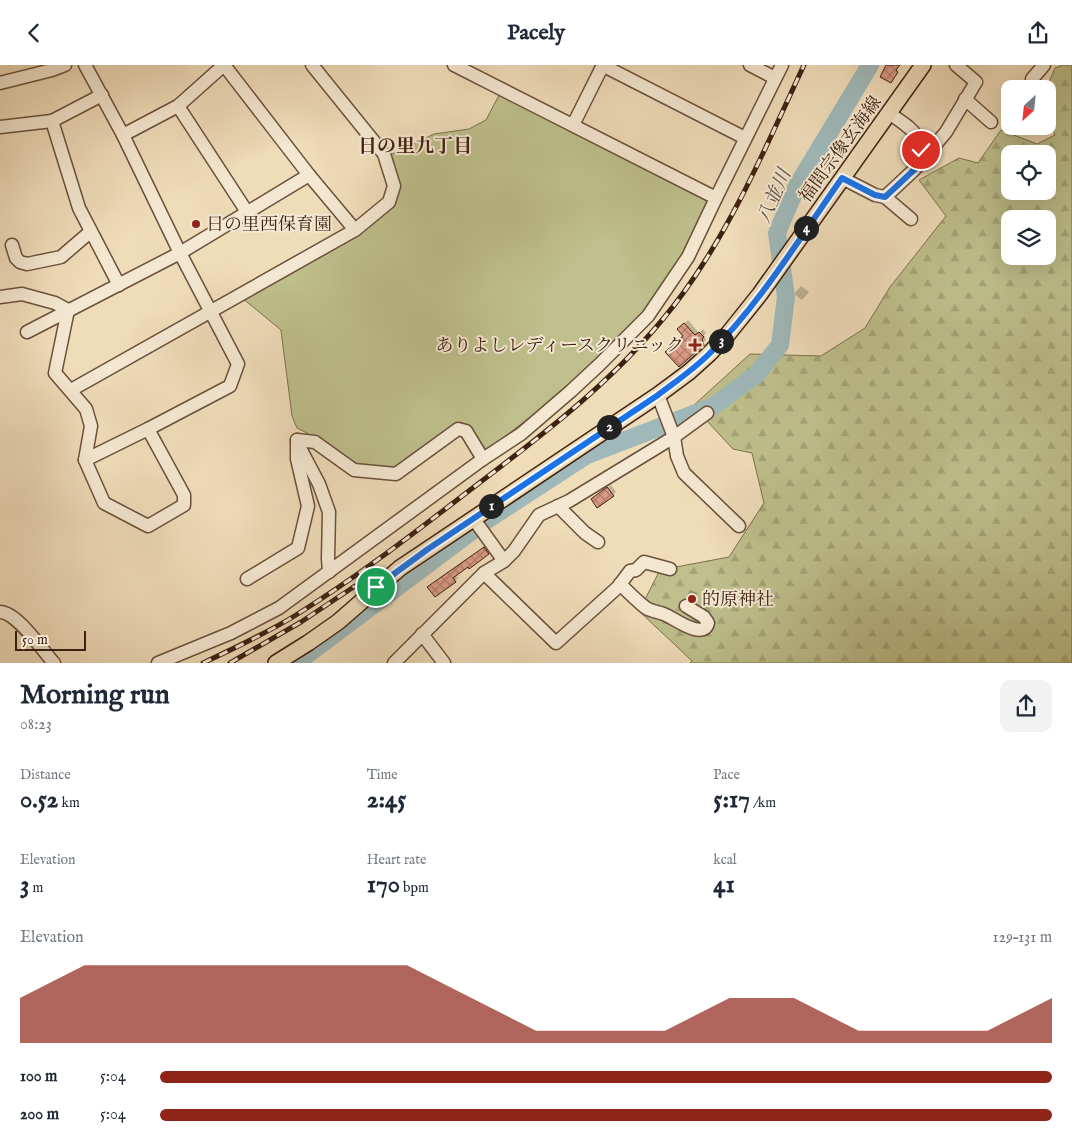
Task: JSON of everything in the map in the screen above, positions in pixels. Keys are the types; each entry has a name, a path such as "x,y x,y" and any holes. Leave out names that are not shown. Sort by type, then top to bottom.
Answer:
{"main road":[{"name":"福間宗像玄海線","path":"276,663 338,622 400,568 475,521 689,372 728,333 760,294 923,65"}],"street":[{"path":"0,83 52,67 65,65"},
{"path":"85,460 230,385 238,365 86,65"},
{"path":"123,135 178,106 224,65 309,175 355,230"},
{"path":"71,390 355,230 389,202 394,186 384,154 312,65"},
{"path":"454,65 716,197"},
{"path":"573,125 602,65 746,138"},
{"path":"750,65 775,78"},
{"path":"158,663 231,633 279,608 483,459 521,434 571,391 633,333 648,316 688,257 782,65"},
{"path":"885,197 915,169 946,132 976,82 956,65"},
{"path":"1032,79 1044,65"},
{"path":"0,127 52,121 102,95"},
{"path":"966,99 991,122"},
{"path":"178,106 247,212"},
{"path":"890,113 918,137 921,150 915,169"},
{"path":"52,121 79,208 119,285"},
{"path":"31,330 180,253 309,175"},
{"path":"842,178 875,195 885,197 910,219"},
{"path":"12,245 16,257 20,262 27,264 61,257 90,231"},
{"path":"0,297 22,294 55,303 68,310"},
{"path":"68,310 55,373 86,409 91,426 85,460 104,503 148,526 184,505 184,495 148,429"},
{"path":"658,395 674,437 677,456 684,473 739,526"},
{"path":"394,663 484,573 504,561 514,551 539,515 558,506 674,437 707,413"},
{"path":"296,440 314,442 354,470 396,474 458,429 466,431 483,459"},
{"path":"296,440 319,484 329,512 329,572"},
{"path":"247,579 298,548 308,506 297,459 296,440"},
{"path":"558,506 585,533 598,542"},
{"path":"475,521 504,561"},
{"path":"484,573 556,643 620,584 630,571 636,570 644,563 670,569"},
{"path":"620,584 652,611 669,617 692,629 704,629 708,623 704,617 686,606"},
{"path":"0,611 11,615 18,621 54,663"},
{"path":"422,634 444,663"}],"green space":[{"path":"1063,65 1072,65 1072,663 690,663 692,661 639,611 660,570 729,557 764,503 752,453 733,449 693,406 750,354 821,356 865,328 890,287 946,216 919,180 959,158 978,163 1001,130 1001,135 1014,135 1037,144 1056,135 1056,80 1050,80 1055,68"},
{"path":"502,95 706,197 709,202 680,262 641,316 564,391 486,451 480,448 462,422 395,471 349,465 307,433 297,428 292,416 281,330 242,298 391,205 390,158 392,154 434,134 469,129 486,120 498,97"}],"building":[{"path":"886,65 900,65 891,83 880,77"},
{"name":"ありよしレディースクリニック","path":"684,323 695,335 699,332 704,337 702,339 704,345 679,367 665,352 683,336 677,329"},
{"path":"607,487 614,496 597,508 591,499"},
{"path":"484,547 489,554 453,578 456,582 435,597 427,587"}],"waterway":[{"name":"八並川","path":"296,663 484,522 587,455 712,407 756,375 780,345 786,297 777,233 797,186 870,65"}],"railway":[{"path":"203,663 285,622 363,570 557,423 611,374 661,321 702,266 749,182 804,65"},
{"path":"230,663 301,622 355,586"}],"place":[{"name":"日の里西保育園","path":"196,224"},
{"name":"ありよしレディースクリニック","path":"695,345"},
{"name":"的原神社","path":"692,599"}],"district":[{"name":"日の里九丁目","path":"415,145"}],"route":[{"path":"376,587 400,568 658,395 689,372 728,333 760,294 842,178 875,195 885,197 915,169 921,150"}]}
